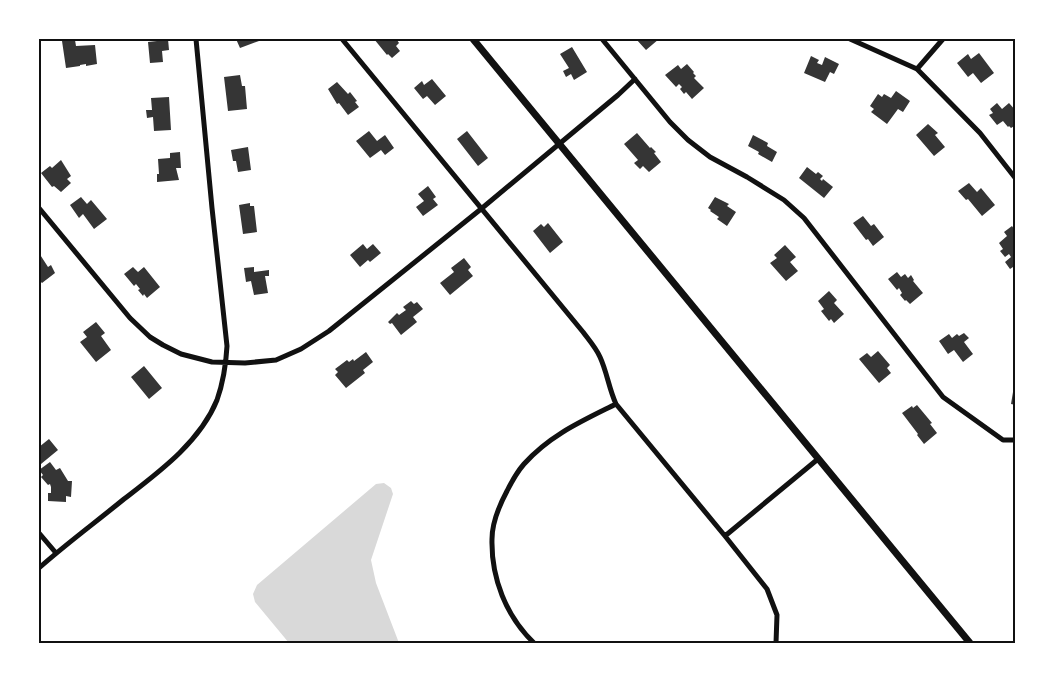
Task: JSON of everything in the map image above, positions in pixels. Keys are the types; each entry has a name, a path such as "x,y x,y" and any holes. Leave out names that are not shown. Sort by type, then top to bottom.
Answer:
{"street":[{"path":"39,568 149,479 191,441 206,421 216,401 226,363 226,334 196,39"},
{"path":"342,39 583,332 603,364 610,392 616,404 760,579 773,602 777,615 776,643"},
{"path":"473,39 970,643"},
{"path":"602,39 670,122 688,140 710,157 784,200 804,218 943,397 1003,440 1016,440"},
{"path":"850,39 917,69 980,133 1016,179"},
{"path":"917,69 943,39"},
{"path":"39,208 130,318 150,337 181,354 212,362 245,363 276,360 310,344 329,331 560,144 635,79"},
{"path":"534,643 517,622 497,584 492,538 502,500 514,477 537,451 571,426 616,404"},
{"path":"725,536 818,459"},
{"path":"39,533 56,554"}],"shaded area":[{"path":"384,483 391,488 393,494 371,560 376,583 399,643 289,643 255,602 253,594 257,585 376,484"}],"building":[{"path":"157,39 168,39 169,50 162,51 163,62 150,63 148,42 157,41"},
{"path":"236,39 259,39 259,41 240,48"},
{"path":"374,39 398,39 399,43 396,46 400,51 392,58"},
{"path":"636,39 659,39 646,50"},
{"path":"75,40 76,46 95,45 97,64 66,68 62,41"},
{"path":"572,47 587,72 574,80 571,74 566,77 563,71 569,68 560,54"},
{"path":"979,53 994,73 981,83 973,73 968,77 957,63 968,54 971,59"},
{"path":"811,56 819,60 817,63 822,65 825,57 839,64 834,74 830,72 825,82 804,73"},
{"path":"687,64 696,76 694,78 704,88 692,99 686,92 684,94 679,84 676,87 665,75 678,65 681,69"},
{"path":"240,75 242,86 245,86 247,109 228,111 224,77"},
{"path":"432,79 446,96 435,105 427,96 423,99 414,88 422,81 424,85"},
{"path":"337,82 348,94 350,92 359,107 348,115 339,103 337,104 328,89"},
{"path":"896,91 910,101 903,112 898,109 887,124 871,112 874,109 870,106 878,94 891,98"},
{"path":"169,97 171,130 154,131 153,117 147,118 146,110 152,110 151,98"},
{"path":"997,103 1002,109 1009,103 1016,111 1016,125 1011,128 1003,121 997,125 989,115 993,113 990,109"},
{"path":"928,124 938,133 935,135 945,147 934,156 916,135"},
{"path":"369,131 377,141 385,135 394,148 385,155 381,150 370,158 356,141"},
{"path":"467,131 488,158 478,166 457,139"},
{"path":"637,133 656,152 654,153 661,162 649,172 643,166 640,169 634,163 638,160 624,144"},
{"path":"753,135 768,143 767,146 777,152 772,162 748,146"},
{"path":"248,147 251,170 238,172 231,150"},
{"path":"180,152 181,168 176,168 179,180 157,182 158,159 170,158 170,153"},
{"path":"61,160 71,176 67,179 71,183 61,192 54,186 52,187 41,173 50,166 52,168"},
{"path":"807,167 816,174 818,172 823,176 820,179 822,181 823,179 833,187 824,198 799,178"},
{"path":"969,183 977,192 981,188 995,205 982,216 958,191"},
{"path":"428,186 436,197 433,199 438,205 423,216 416,207 424,201 418,194"},
{"path":"81,197 87,204 91,200 107,219 94,229 83,214 79,218 70,205"},
{"path":"715,197 729,204 727,206 736,212 727,226 708,208"},
{"path":"250,203 250,206 254,206 257,232 243,234 239,205"},
{"path":"863,216 871,226 874,224 884,237 873,246 853,223"},
{"path":"548,223 563,242 550,253 533,231 541,224 544,227"},
{"path":"1012,226 1016,232 1016,265 1010,269 1005,262 1011,257 1009,254 1005,257 1000,251 1003,249 999,243 1007,236 1004,232"},
{"path":"363,244 367,249 373,244 381,253 360,267 350,255"},
{"path":"785,245 796,257 790,262 798,271 786,281 770,263 777,258 774,255"},
{"path":"39,253 48,267 51,265 55,273 42,283 39,280"},
{"path":"464,258 471,267 468,270 473,276 450,295 440,283 454,272 451,268"},
{"path":"133,267 138,272 144,267 160,287 147,298 124,274"},
{"path":"254,267 254,272 269,270 269,276 265,276 268,293 254,295 251,281 246,282 244,268"},
{"path":"897,272 901,277 905,274 908,278 911,275 923,293 910,304 900,295 902,293 899,288 897,290 888,279"},
{"path":"829,291 837,300 834,303 844,314 834,323 831,319 829,321 821,311 824,309 818,301"},
{"path":"411,301 414,304 417,302 423,309 413,317 417,322 401,335 392,323 388,322 397,313 399,315 406,310 403,307"},
{"path":"96,322 105,333 101,336 111,350 96,362 80,342 87,337 83,332"},
{"path":"964,333 969,338 964,342 973,354 963,362 954,350 948,354 939,341 949,334 952,338"},
{"path":"878,351 890,365 887,368 891,373 879,383 859,359 867,353 871,357"},
{"path":"366,352 373,362 363,370 365,373 346,388 335,375 338,372 335,369 347,360 349,362 353,359 354,361"},
{"path":"144,366 162,388 149,399 131,377"},
{"path":"1013,392 1016,392 1016,405 1011,404"},
{"path":"917,405 937,433 924,444 902,413"},
{"path":"49,439 58,450 41,464 39,447"},
{"path":"50,462 56,470 60,468 68,481 72,481 71,497 66,496 66,502 48,501 51,487 41,477 43,475 39,470"}]}
